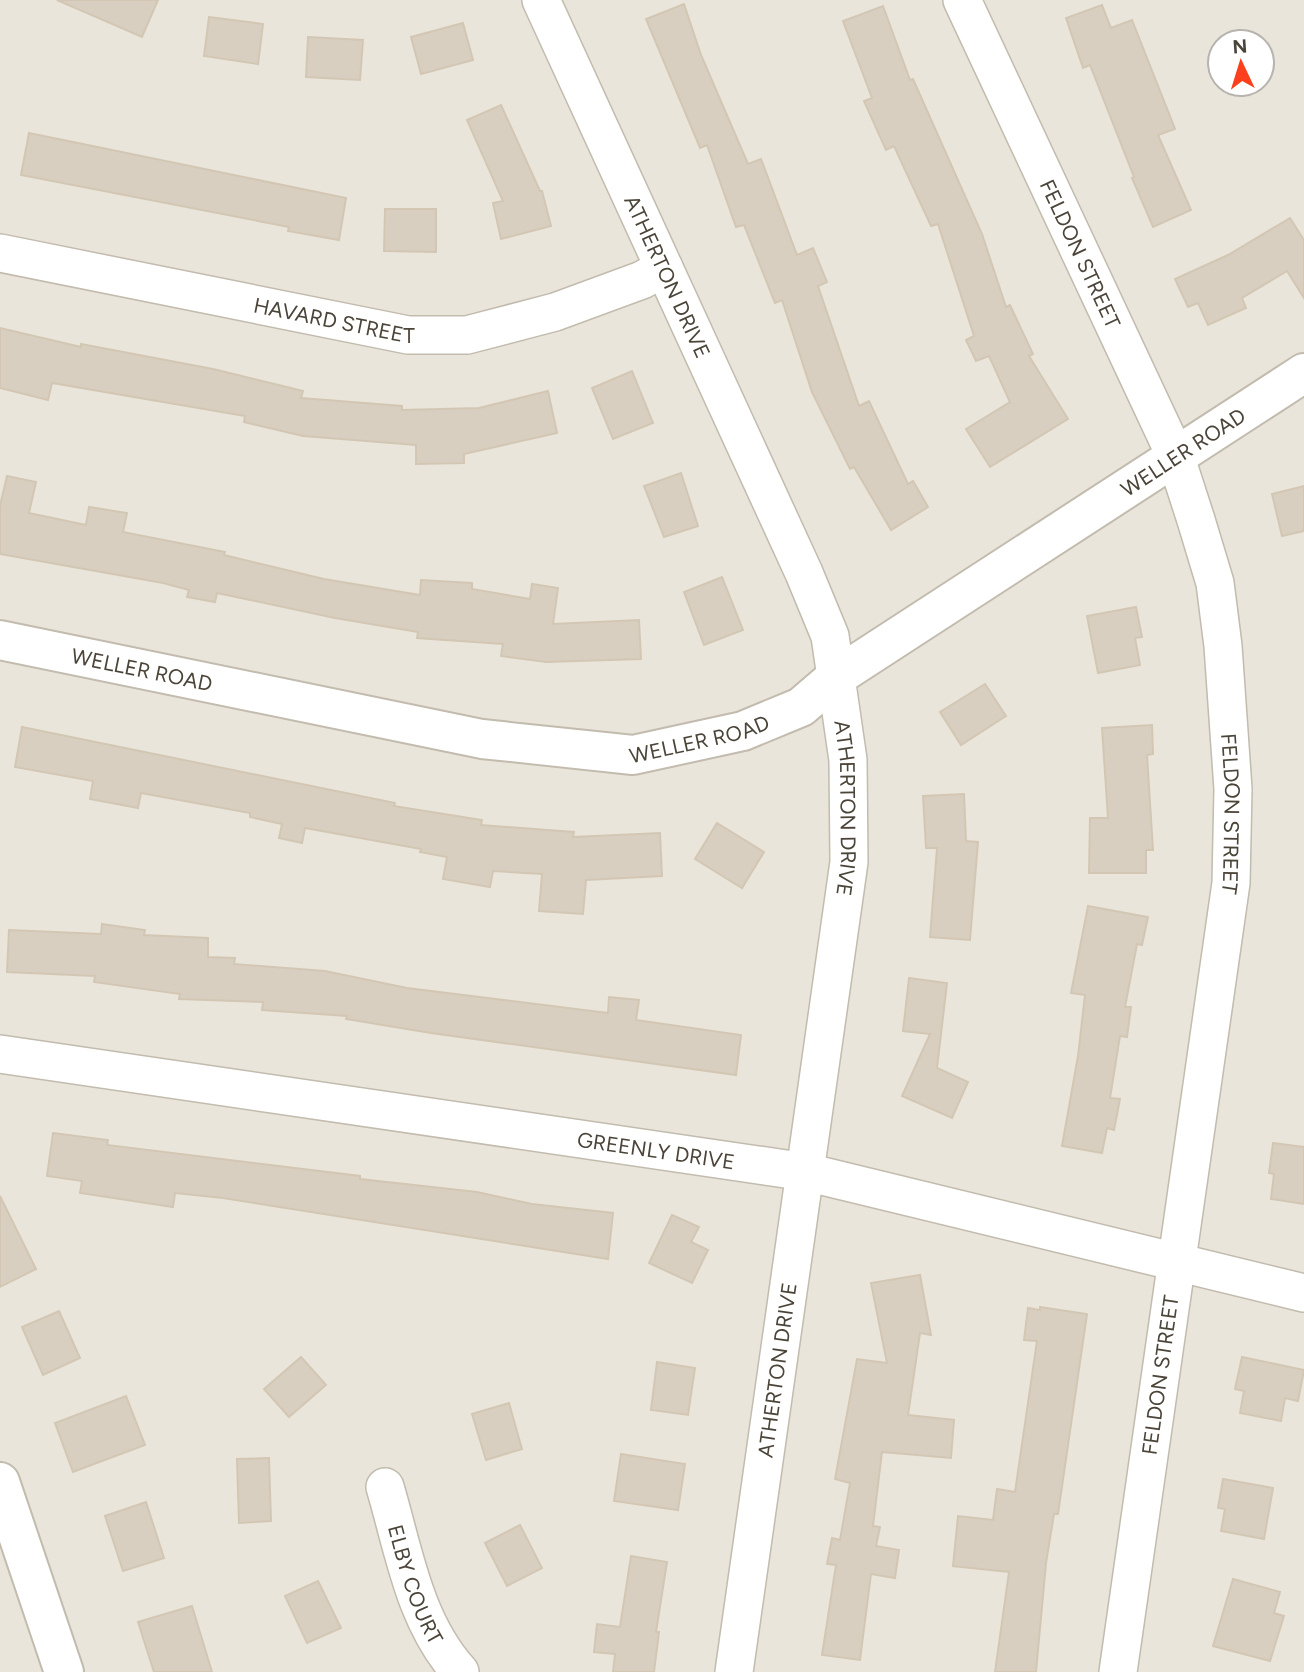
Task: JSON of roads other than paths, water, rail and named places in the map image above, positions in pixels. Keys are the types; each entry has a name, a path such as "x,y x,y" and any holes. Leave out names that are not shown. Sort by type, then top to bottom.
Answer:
{"street":[{"name":"ATHERTON DRIVE","path":"541,0 804,573 830,636 848,760 849,862 734,1672"},
{"name":"FELDON STREET","path":"962,0 1175,455 1215,583 1223,646 1233,789 1231,883 1118,1672"},
{"name":"HAVARD STREET","path":"0,253 408,335 467,335 517,322 593,299 664,268"},
{"name":"WELLER ROAD","path":"0,640 482,739 633,755 743,731 801,707 836,677 1304,373"},
{"name":"GREENLY DRIVE","path":"0,1054 806,1172 1304,1293"},
{"path":"0,1482 64,1672"},
{"name":"ELBY COURT","path":"385,1487 423,1616 440,1651 460,1672"}]}
